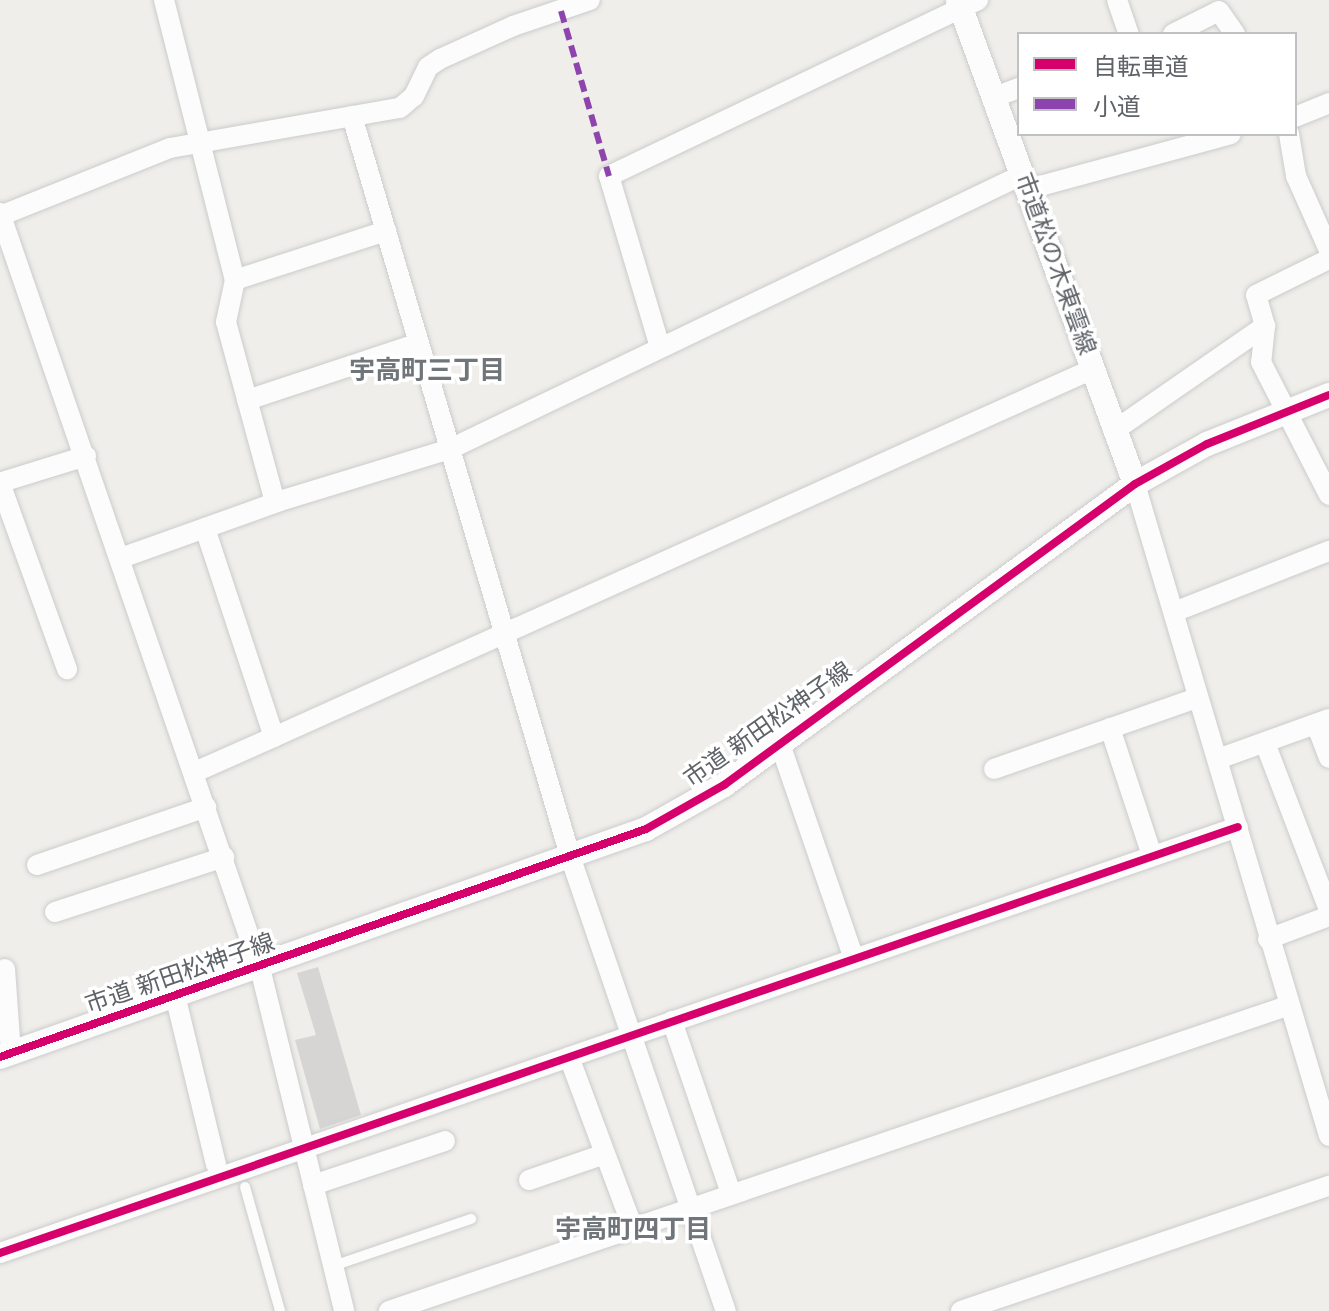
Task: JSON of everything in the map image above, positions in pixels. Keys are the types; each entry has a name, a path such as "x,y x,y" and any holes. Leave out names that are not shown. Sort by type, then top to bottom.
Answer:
{"street":[{"path":"164,0 235,280 226,322 275,502"},
{"path":"344,1311 260,968 86,456 0,215 199,140 400,108 414,96 428,67 440,59 513,26 590,0"},
{"path":"1117,0 1128,32"},
{"path":"660,347 609,176 966,2"},
{"name":"市道松の木東雲線","path":"966,2 995,97 1135,484"},
{"path":"1176,32 1217,6 1234,32"},
{"path":"995,97 1017,89"},
{"path":"1297,116 1329,103"},
{"path":"352,116 571,859 726,1311"},
{"path":"121,558 275,502 450,449 660,347 1025,182 1189,140 1217,136"},
{"path":"1289,136 1296,176 1329,250"},
{"path":"235,280 386,231"},
{"path":"1329,259 1256,295 1265,326 1259,355 1283,410 1329,495"},
{"path":"1115,430 1265,326"},
{"path":"247,400 419,343"},
{"path":"195,772 1093,369"},
{"name":"市道 新田松神子線","path":"6,1055 571,859 646,829 724,785 1135,484 1283,410 1329,395"},
{"path":"67,669 1,483 86,456"},
{"path":"1135,484 1238,827 1287,1006 1325,1112 1329,1136"},
{"path":"205,528 274,737"},
{"path":"1174,612 1329,551"},
{"path":"994,769 1197,698"},
{"path":"1218,759 1322,722 1329,758"},
{"path":"1110,728 1152,856"},
{"path":"1265,743 1329,913 1268,939"},
{"path":"780,744 854,959"},
{"path":"37,865 206,807"},
{"path":"0,1253 1238,827"},
{"path":"55,912 224,857"},
{"path":"5,969 6,1055"},
{"path":"175,995 216,1165"},
{"path":"389,1311 1287,1006"},
{"path":"672,1021 731,1193"},
{"path":"569,1057 602,1155 633,1228"},
{"path":"313,1185 445,1141"},
{"path":"529,1180 602,1155"},
{"path":"961,1311 1329,1186"}],"lane":[{"path":"245,1187 280,1311"},
{"path":"333,1266 471,1219"}],"building":[{"path":"318,967 361,1115 320,1129 295,1040 316,1035 297,973"}],"marked path":[{"path":"561,11 609,176"}],"cycle path":[{"path":"0,1057 646,829 724,785 1135,484 1207,444 1329,395"},
{"path":"0,1253 1238,827"}],"district":[{"name":"宇高町三丁目","path":"427,371"},
{"name":"宇高町四丁目","path":"633,1230"}]}
